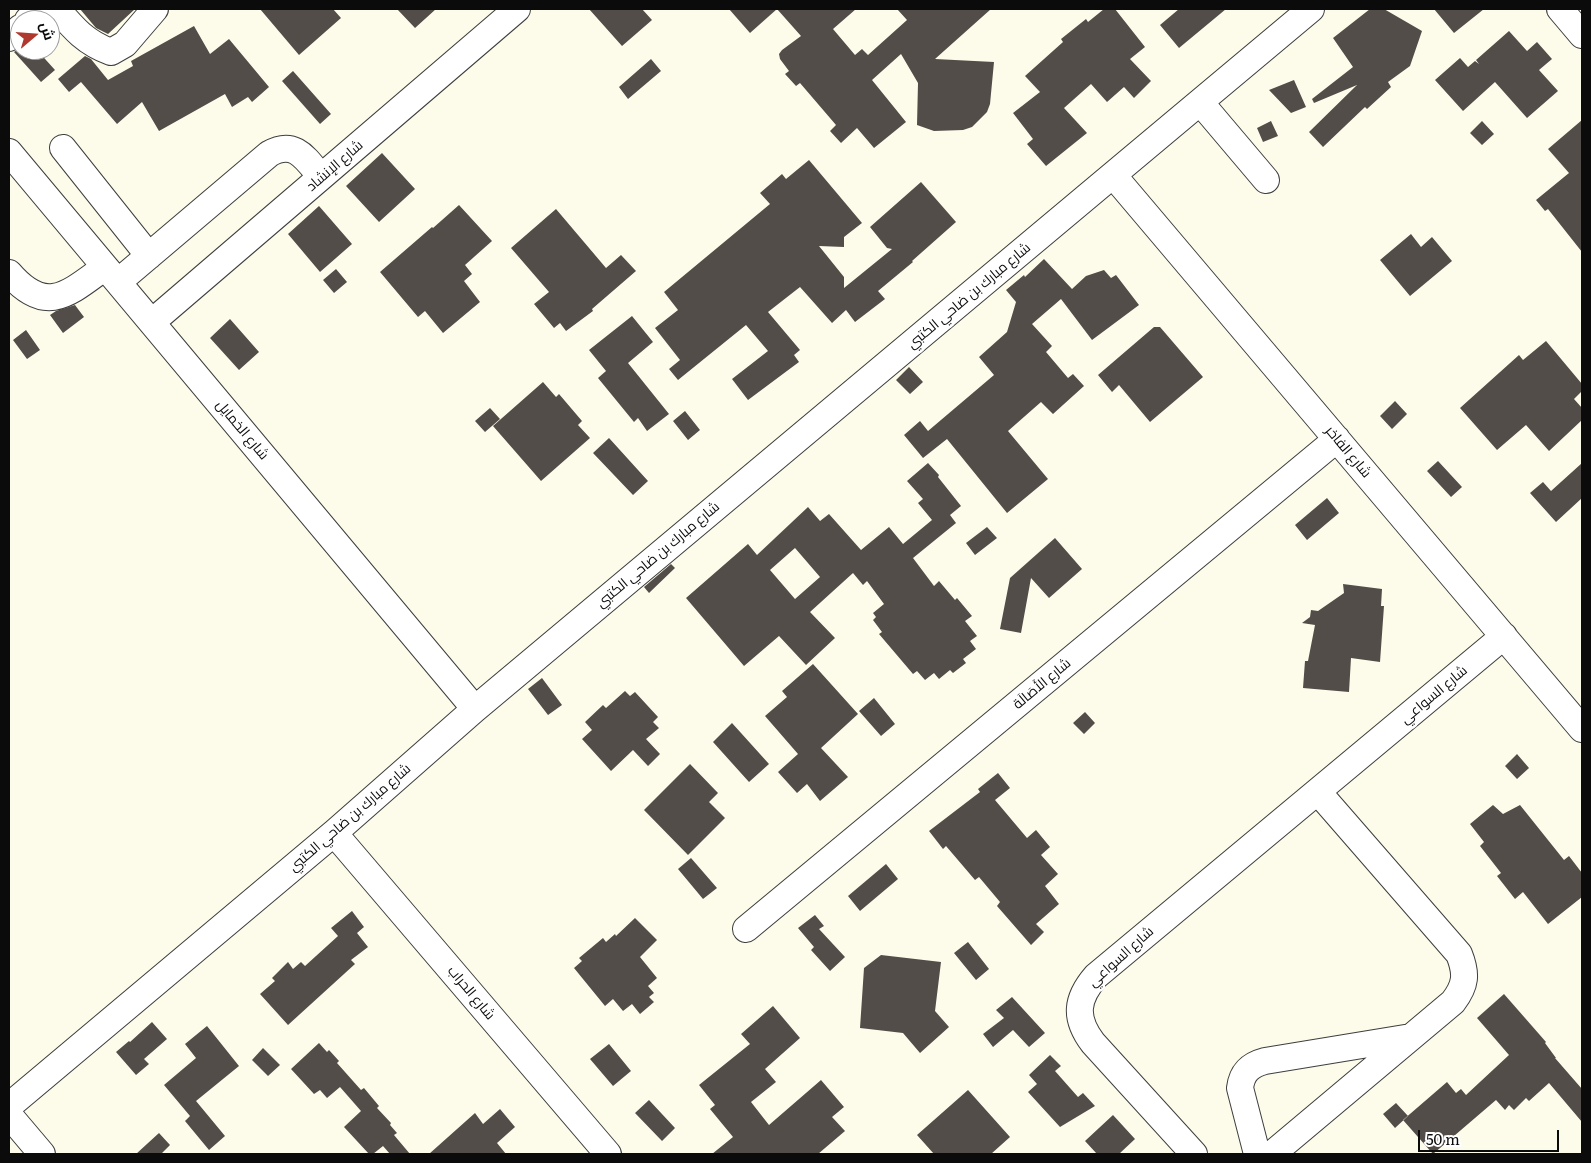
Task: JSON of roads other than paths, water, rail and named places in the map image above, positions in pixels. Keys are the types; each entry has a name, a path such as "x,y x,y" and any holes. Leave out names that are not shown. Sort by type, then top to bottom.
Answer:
{"street":[{"path":"57,9 76,32 98,47 111,52 125,44 154,9"},
{"name":"شارع الإنشاد","path":"152,322 517,9"},
{"name":"شارع مبارك بن ضاحي الكتبي","path":"9,1106 334,833 475,709 1311,9"},
{"path":"1560,9 1582,35"},
{"path":"1200,102 1266,180"},
{"path":"63,148 149,256"},
{"path":"9,273 26,291 40,297 54,298 68,294 112,274 149,256 276,150 285,148 302,154 321,178"},
{"name":"شارع الخمايل","path":"9,152 475,709"},
{"name":"شارع الفاخر","path":"1113,175 1582,729"},
{"name":"شارع الأَصَالَة","path":"746,929 1337,439"},
{"name":"شارع السواعي","path":"1194,1154 1084,1031 1080,1016 1080,1001 1086,987 1096,976 1504,636"},
{"path":"1272,1154 1453,1002 1461,992 1464,979 1464,966 1459,954 1318,792"},
{"name":"شارع الحراب","path":"334,833 608,1154"},
{"path":"1257,1154 1240,1088 1244,1073 1250,1067 1265,1061 1413,1037"},
{"path":"9,1115 42,1154"}]}
